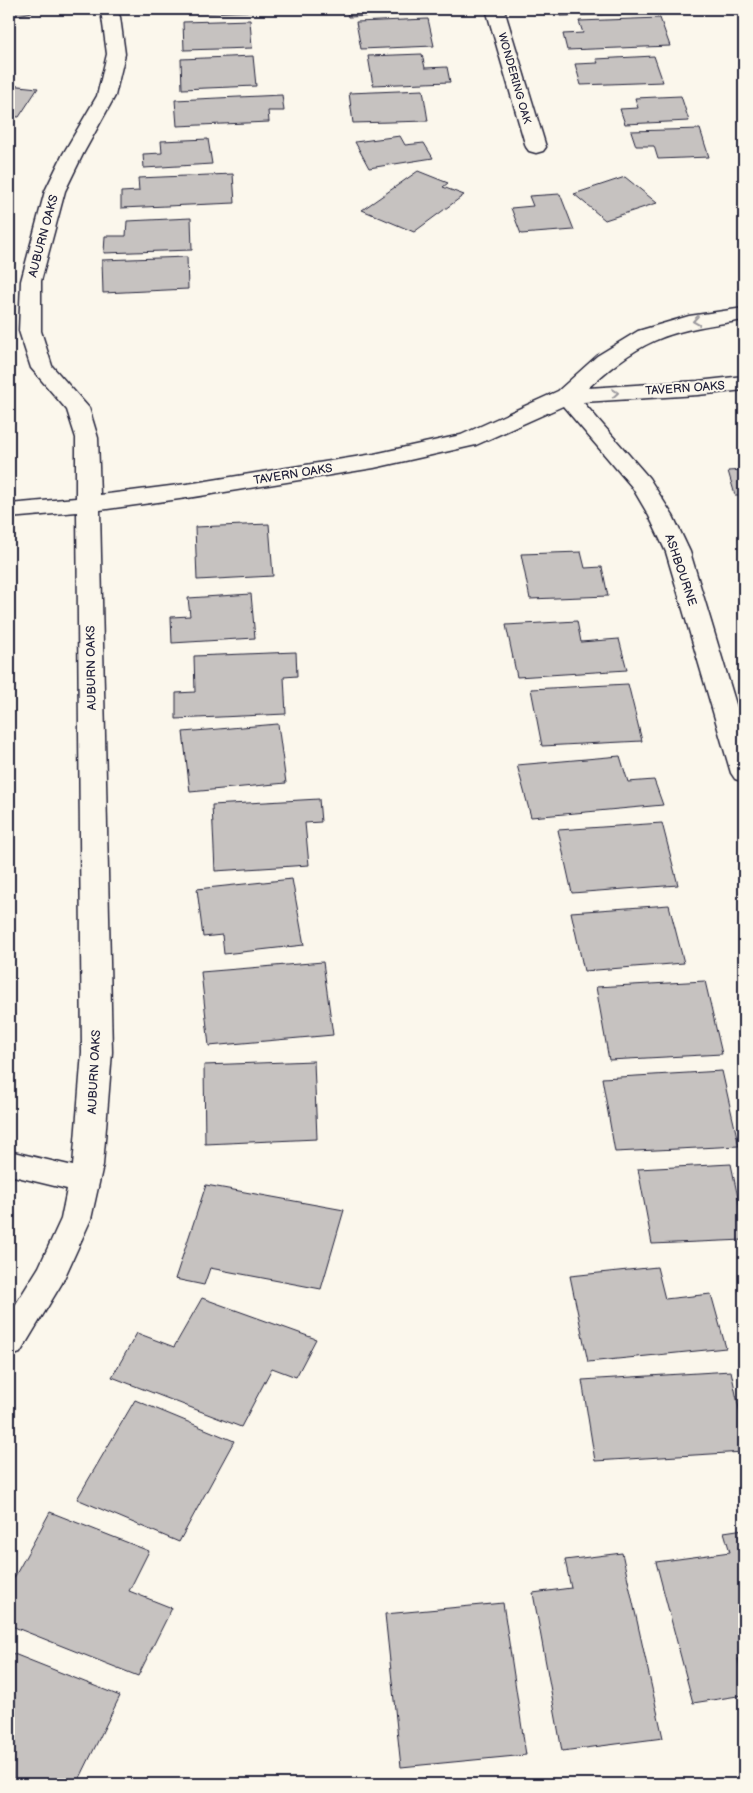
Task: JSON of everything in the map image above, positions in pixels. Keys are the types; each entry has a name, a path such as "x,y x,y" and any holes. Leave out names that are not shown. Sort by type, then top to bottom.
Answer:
{"street":[{"name":"AUBURN OAKS","path":"9,1343 51,1274 76,1219 88,1165 96,1052 87,438 78,408 42,368 30,331 31,281 55,191 73,154 106,96 116,54 111,16 107,9"},
{"name":"WONDERING OAK","path":"495,9 536,147"},
{"name":"TAVERN OAKS","path":"9,511 89,504 374,461 468,440 566,396 605,361 646,336 689,322 744,314"},
{"name":"TAVERN OAKS","path":"566,396 698,388 744,382"},
{"name":"ASHBOURNE","path":"566,396 641,483 661,516 678,552 744,773"},
{"path":"9,1163 84,1180"}],"building":[{"path":"9,9 40,9 41,10 9,17"},
{"path":"172,9 262,9 262,11 173,14"},
{"path":"346,9 430,9 431,13 348,17"},
{"path":"558,9 618,9 620,14 560,16"},
{"path":"660,18 670,46 567,50 563,34 583,33 579,21"},
{"path":"428,19 434,46 361,49 356,22"},
{"path":"250,20 252,48 184,50 183,22"},
{"path":"422,54 425,68 447,67 450,82 373,85 368,56"},
{"path":"253,56 256,86 182,89 181,59"},
{"path":"654,56 663,82 581,85 575,64 598,63 596,59"},
{"path":"9,85 38,88 19,117 9,116"},
{"path":"423,90 428,121 353,123 349,93"},
{"path":"282,95 284,111 268,111 269,122 177,126 175,100"},
{"path":"681,96 689,121 625,124 620,109 638,108 635,98"},
{"path":"700,129 709,157 658,159 654,146 636,146 631,131"},
{"path":"400,136 405,145 424,143 433,158 369,168 355,142"},
{"path":"208,139 212,164 144,168 143,154 162,153 161,141"},
{"path":"418,171 448,183 443,187 464,195 414,232 362,210"},
{"path":"233,174 235,203 121,208 121,192 139,191 138,178"},
{"path":"625,177 657,203 605,220 574,194"},
{"path":"560,194 574,230 521,234 511,208 533,206 529,196"},
{"path":"191,218 192,250 104,253 105,236 126,236 127,221"},
{"path":"187,257 188,289 103,293 102,260"},
{"path":"744,470 744,495 735,495 728,471"},
{"path":"269,524 273,576 197,580 195,527"},
{"path":"581,552 585,568 602,567 608,596 530,599 521,554"},
{"path":"251,594 255,638 172,643 171,617 190,616 188,598"},
{"path":"577,621 581,642 619,639 627,670 517,677 506,625"},
{"path":"296,652 297,676 284,677 286,714 176,719 176,693 195,692 194,656"},
{"path":"628,684 642,741 542,746 531,689"},
{"path":"278,724 286,783 190,792 183,732"},
{"path":"620,756 628,782 654,780 663,805 531,817 517,765"},
{"path":"319,799 321,822 305,823 309,865 215,871 212,805"},
{"path":"662,823 678,885 572,893 558,830"},
{"path":"292,879 304,945 224,954 222,935 203,937 197,889"},
{"path":"669,905 684,963 584,971 571,912"},
{"path":"323,962 333,1035 209,1046 201,972"},
{"path":"705,981 722,1054 609,1060 596,987"},
{"path":"314,1061 317,1139 205,1144 204,1065"},
{"path":"722,1071 739,1146 615,1152 602,1078"},
{"path":"731,1164 744,1227 744,1240 652,1244 638,1169"},
{"path":"206,1185 344,1210 321,1289 210,1268 204,1285 175,1279"},
{"path":"657,1267 665,1299 711,1294 726,1348 588,1362 570,1276"},
{"path":"202,1298 316,1339 296,1377 272,1368 241,1427 112,1377 137,1333 174,1347"},
{"path":"731,1371 744,1432 744,1452 595,1461 582,1380"},
{"path":"135,1400 234,1441 179,1542 77,1499"},
{"path":"50,1512 149,1551 129,1591 172,1608 138,1676 9,1625 9,1587"},
{"path":"744,1529 744,1658 738,1659 744,1684 744,1695 693,1703 656,1562 730,1552 724,1532"},
{"path":"622,1553 663,1738 562,1751 533,1593 571,1588 565,1560"},
{"path":"503,1603 526,1755 401,1767 385,1614"},
{"path":"9,1652 120,1696 77,1784 9,1784"}]}
